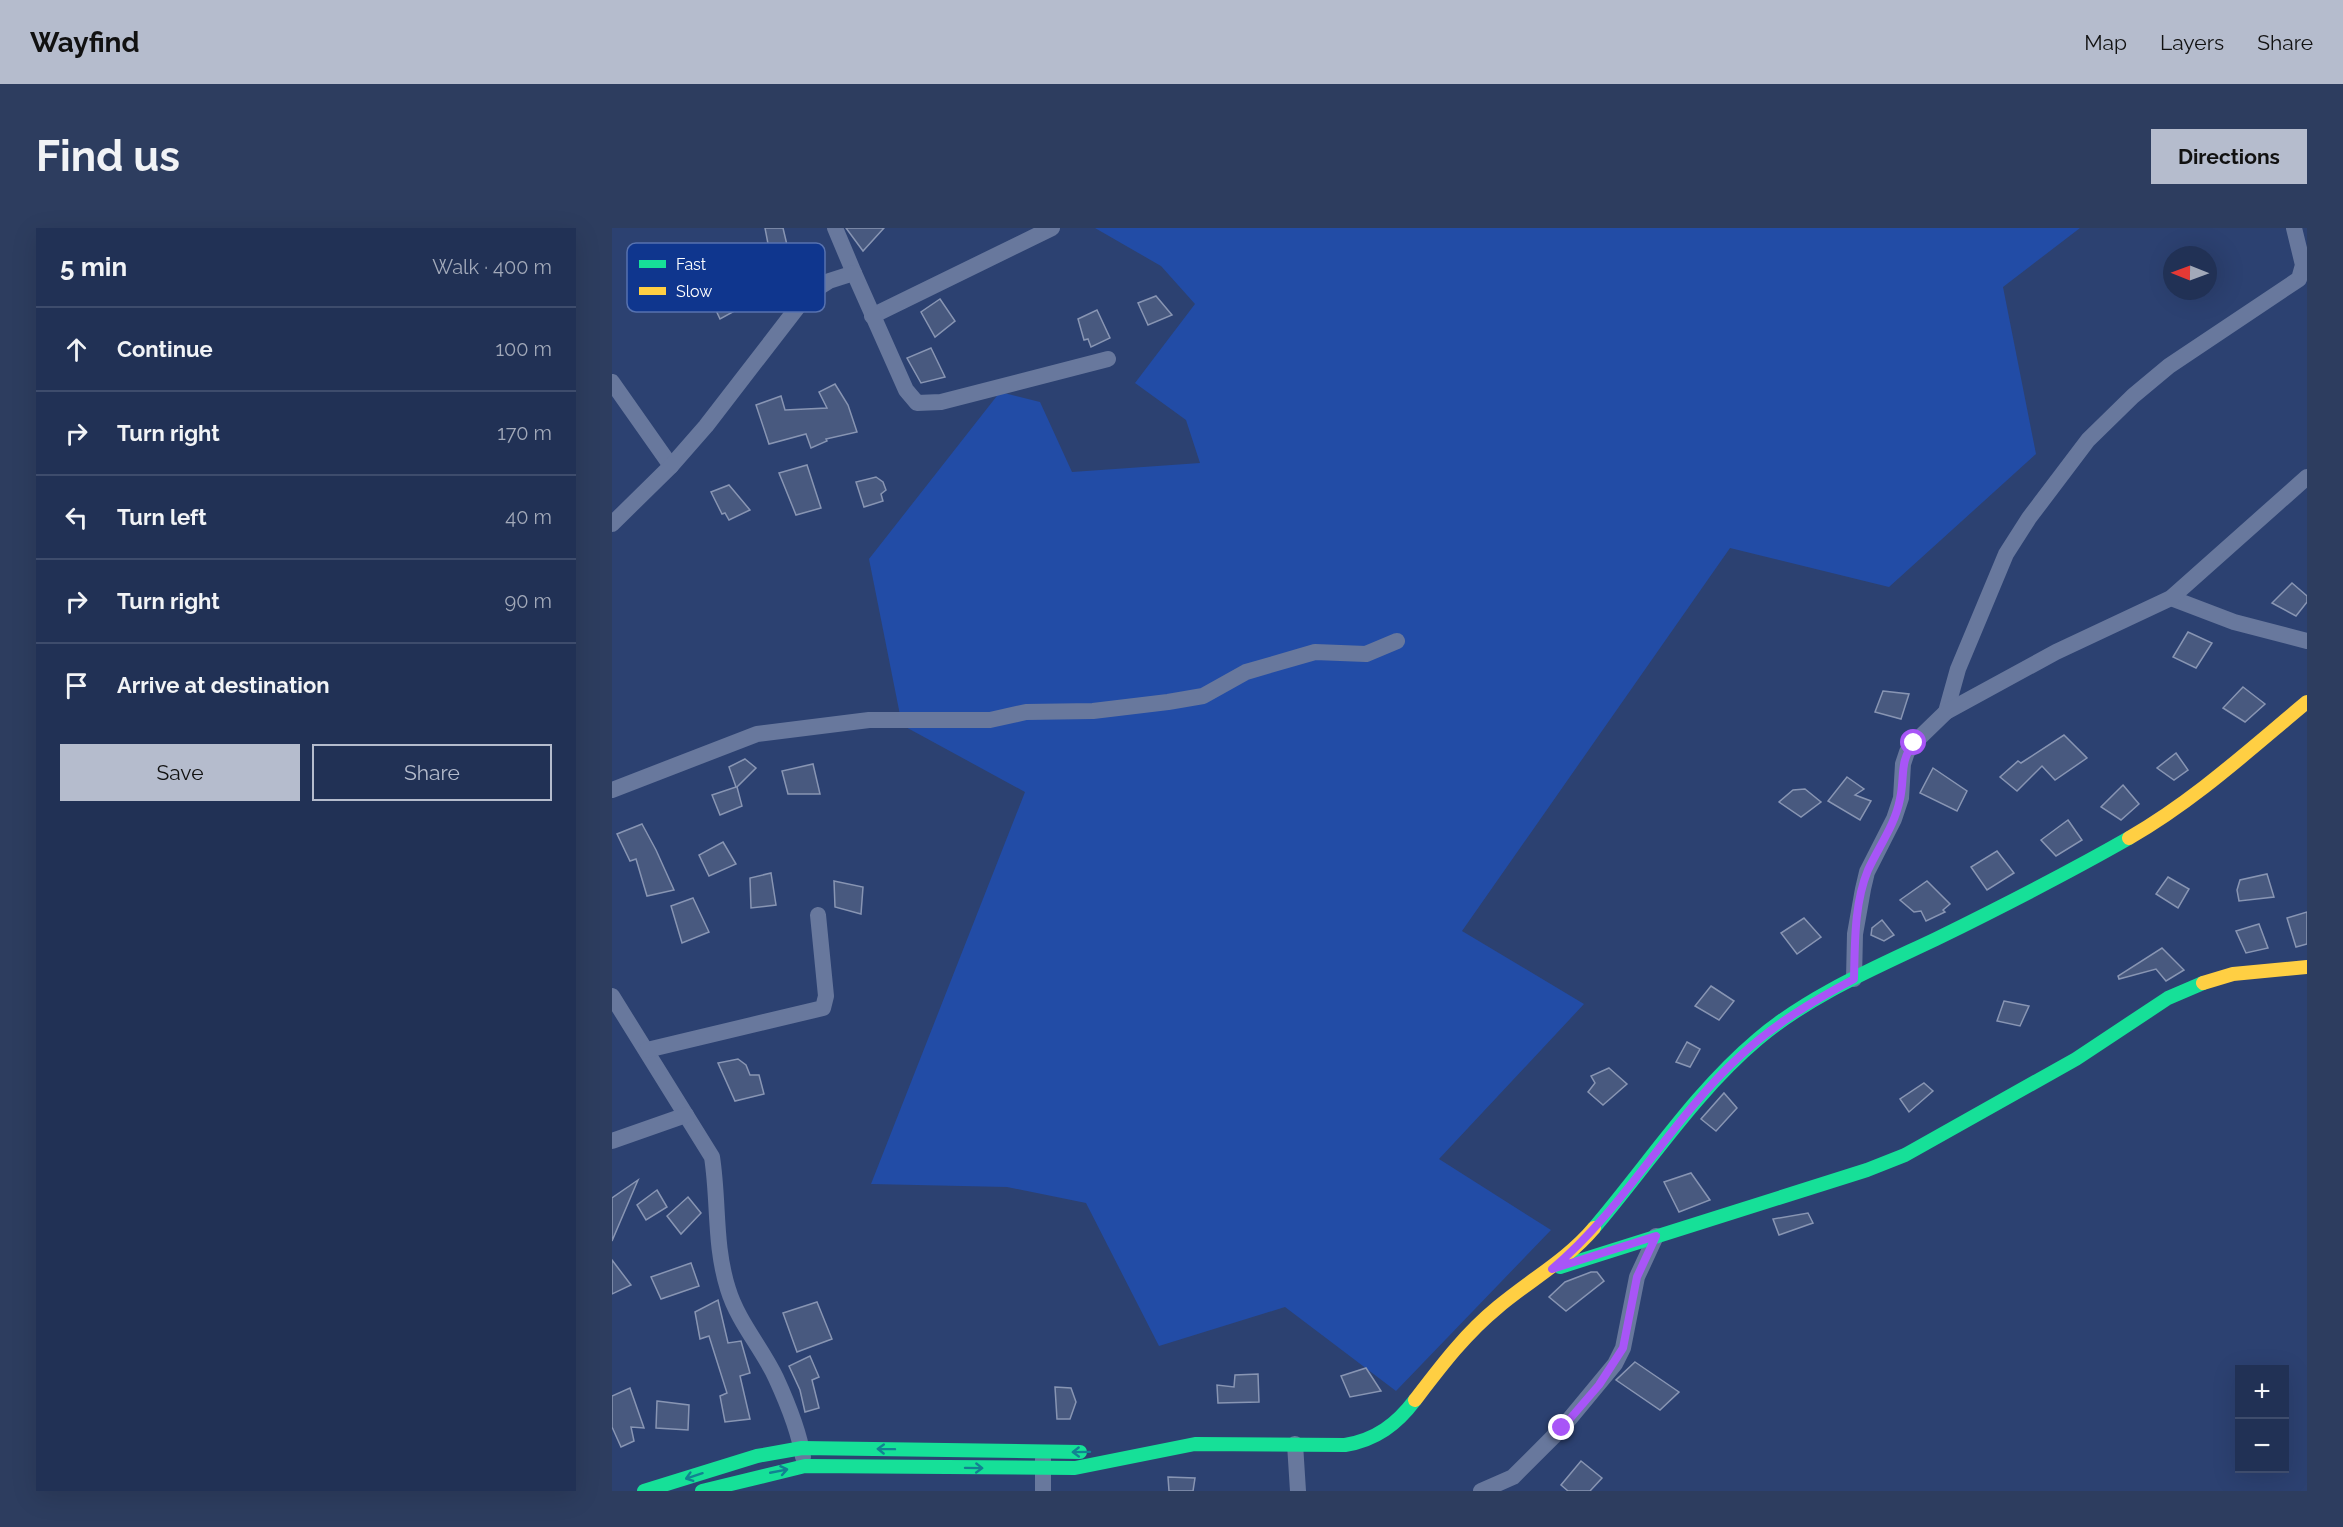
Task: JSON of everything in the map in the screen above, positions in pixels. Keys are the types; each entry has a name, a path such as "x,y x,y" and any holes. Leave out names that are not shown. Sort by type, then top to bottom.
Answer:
{"street":[{"path":"835,228 872,316 906,390 914,401 925,404 1108,359"},
{"path":"872,316 1052,228"},
{"path":"1946,712 1958,669 1999,570 2029,518 2088,440 2133,396 2189,352 2299,279 2303,266 2294,228"},
{"path":"825,284 854,273"},
{"path":"612,524 671,466 706,426 795,312"},
{"path":"612,382 671,466"},
{"path":"1854,979 1856,934 1867,872 1894,819 1901,798 1905,758 1914,743 1946,712 2056,652 2171,598 2307,477"},
{"path":"2171,598 2234,622 2307,641"},
{"path":"612,790 757,734 869,720 990,720 1026,712 1093,711 1168,702 1203,696 1246,672 1315,652 1366,654 1397,641"},
{"path":"702,1491 805,1466 1043,1460 1139,1454 1195,1443 1336,1446 1356,1444 1374,1437 1394,1423 1447,1358 1487,1316 1510,1296 1552,1269 1589,1234 1703,1095 1739,1056 1781,1023 1854,979 1997,909 2148,828 2211,783 2307,702"},
{"path":"647,1050 823,1008 826,996 818,915"},
{"path":"1552,1269 1827,1184 1905,1155 2076,1059 2168,998 2196,985 2233,974 2307,967"},
{"path":"612,996 712,1157 717,1188 716,1237 728,1290 749,1333 776,1378 802,1448 805,1466"},
{"path":"612,1141 686,1115"},
{"path":"1481,1491 1513,1477 1562,1428 1615,1364 1626,1340 1637,1277 1656,1236"},
{"path":"1295,1444 1298,1491"},
{"path":"644,1491 757,1456 802,1448 1043,1460"},
{"path":"1043,1460 1043,1491"}],"shaded area":[{"path":"1095,228 2080,228 2003,287 2036,454 1889,587 1730,548 1462,931 1584,1004 1439,1159 1551,1230 1396,1391 1285,1307 1159,1346 1086,1203 1007,1187 871,1184 1025,792 902,725 869,559 1000,392 1040,402 1072,472 1200,463 1186,420 1135,383 1195,304 1161,266"}],"building":[{"path":"765,228 783,228 787,243 768,243"},
{"path":"846,228 884,228 863,251"},
{"path":"1156,296 1172,315 1148,325 1138,303"},
{"path":"940,299 955,321 935,337 921,312"},
{"path":"1097,310 1110,338 1091,347 1088,339 1084,340 1078,319"},
{"path":"717,312 733,312 720,319"},
{"path":"931,348 945,377 921,383 907,358"},
{"path":"835,384 848,405 857,432 826,439 827,441 811,448 806,434 769,444 756,405 781,396 785,410 827,408 819,392"},
{"path":"807,465 821,508 796,515 779,473"},
{"path":"876,477 883,482 886,490 881,494 883,501 864,507 856,482"},
{"path":"729,485 750,510 729,520 725,513 722,514 711,492"},
{"path":"2292,583 2307,596 2307,602 2296,616 2272,603"},
{"path":"2188,632 2212,643 2196,668 2173,657"},
{"path":"2243,687 2265,704 2245,722 2223,708"},
{"path":"1883,691 1909,694 1901,719 1875,712"},
{"path":"2064,735 2087,758 2055,780 2042,766 2017,791 2000,777 2018,761 2021,763"},
{"path":"2176,753 2188,770 2174,780 2157,768"},
{"path":"745,759 756,768 737,787 742,806 720,815 712,795 736,787 729,767"},
{"path":"813,764 820,794 788,794 782,771"},
{"path":"1933,768 1967,791 1957,811 1920,793"},
{"path":"1847,777 1864,789 1855,795 1871,801 1860,820 1828,801"},
{"path":"2123,785 2139,804 2121,820 2101,807"},
{"path":"1805,789 1821,802 1801,817 1779,802 1793,790"},
{"path":"2068,820 2082,840 2056,856 2041,840"},
{"path":"642,824 674,890 647,896 636,859 630,861 617,834"},
{"path":"723,842 736,864 709,876 699,855"},
{"path":"1997,851 2014,873 1987,890 1971,867"},
{"path":"771,873 776,905 751,908 750,878"},
{"path":"2267,874 2274,897 2239,901 2237,890 2240,880"},
{"path":"2168,877 2189,889 2178,908 2156,894"},
{"path":"834,881 863,887 861,914 835,907"},
{"path":"1927,881 1950,904 1943,910 1945,912 1926,921 1921,911 1914,912 1900,900"},
{"path":"693,898 709,932 682,943 671,906"},
{"path":"2307,912 2307,944 2296,947 2287,918"},
{"path":"1804,918 1821,937 1797,954 1781,933"},
{"path":"1882,920 1894,935 1884,941 1871,935 1872,928"},
{"path":"2259,924 2268,948 2246,953 2236,931"},
{"path":"2162,948 2184,970 2166,981 2156,969 2119,979 2118,976"},
{"path":"1711,986 1734,1001 1719,1020 1695,1006"},
{"path":"2004,1001 2029,1006 2020,1026 1997,1021"},
{"path":"1687,1042 1700,1049 1690,1067 1676,1062"},
{"path":"738,1059 746,1065 750,1075 759,1075 764,1094 735,1101 718,1063"},
{"path":"1609,1068 1627,1084 1603,1105 1588,1092 1595,1083 1591,1076"},
{"path":"1924,1083 1933,1091 1909,1112 1900,1099"},
{"path":"1724,1093 1737,1108 1716,1131 1701,1119"},
{"path":"1691,1173 1710,1200 1679,1212 1664,1182"},
{"path":"638,1180 612,1241 612,1198"},
{"path":"657,1190 667,1207 646,1220 637,1205"},
{"path":"688,1197 701,1213 681,1234 667,1216"},
{"path":"1808,1213 1813,1223 1779,1235 1773,1219"},
{"path":"612,1260 631,1285 612,1294"},
{"path":"691,1263 699,1286 661,1299 651,1277"},
{"path":"1597,1272 1604,1281 1566,1311 1549,1297 1565,1282"},
{"path":"718,1300 728,1343 741,1341 750,1373 740,1376 750,1419 725,1422 720,1396 727,1393 709,1336 700,1339 695,1312"},
{"path":"817,1302 832,1339 797,1352 783,1313"},
{"path":"810,1356 819,1377 812,1380 819,1408 805,1412 800,1390 789,1366"},
{"path":"1635,1362 1679,1392 1660,1410 1616,1380"},
{"path":"1366,1368 1381,1391 1350,1397 1341,1376"},
{"path":"1258,1374 1259,1402 1218,1403 1217,1385 1234,1387 1235,1375"},
{"path":"1055,1387 1071,1388 1076,1402 1070,1419 1057,1419"},
{"path":"630,1388 644,1428 631,1427 634,1441 621,1447 612,1427 612,1396"},
{"path":"657,1401 689,1405 688,1430 656,1428"},
{"path":"1581,1461 1602,1478 1590,1491 1568,1491 1561,1485"},
{"path":"1168,1477 1195,1478 1193,1491 1169,1491"}],"traffic: fast":[{"path":"1594,1228 1713,1082 1778,1023 1844,983 2009,902 2129,838"},
{"path":"1560,1267 1867,1170 1905,1155 2076,1059 2168,998 2203,983"},
{"path":"702,1491 805,1466 1075,1468 1195,1444 1345,1445 1356,1443 1385,1430 1415,1400"},
{"path":"644,1491 757,1456 802,1448 1080,1452"}],"traffic: slow":[{"path":"2129,838 2199,791 2307,702"},
{"path":"2203,983 2233,974 2307,967"},
{"path":"1415,1400 1464,1339 1486,1317 1572,1250 1594,1228"}],"route":[{"path":"1562,1428 1599,1385 1615,1364 1623,1348 1628,1332 1637,1277 1656,1236 1552,1269 1589,1234 1703,1095 1739,1056 1772,1028 1806,1005 1854,979 1858,908 1867,872 1881,849 1894,819 1901,798 1903,764 1907,752 1914,743"}]}
